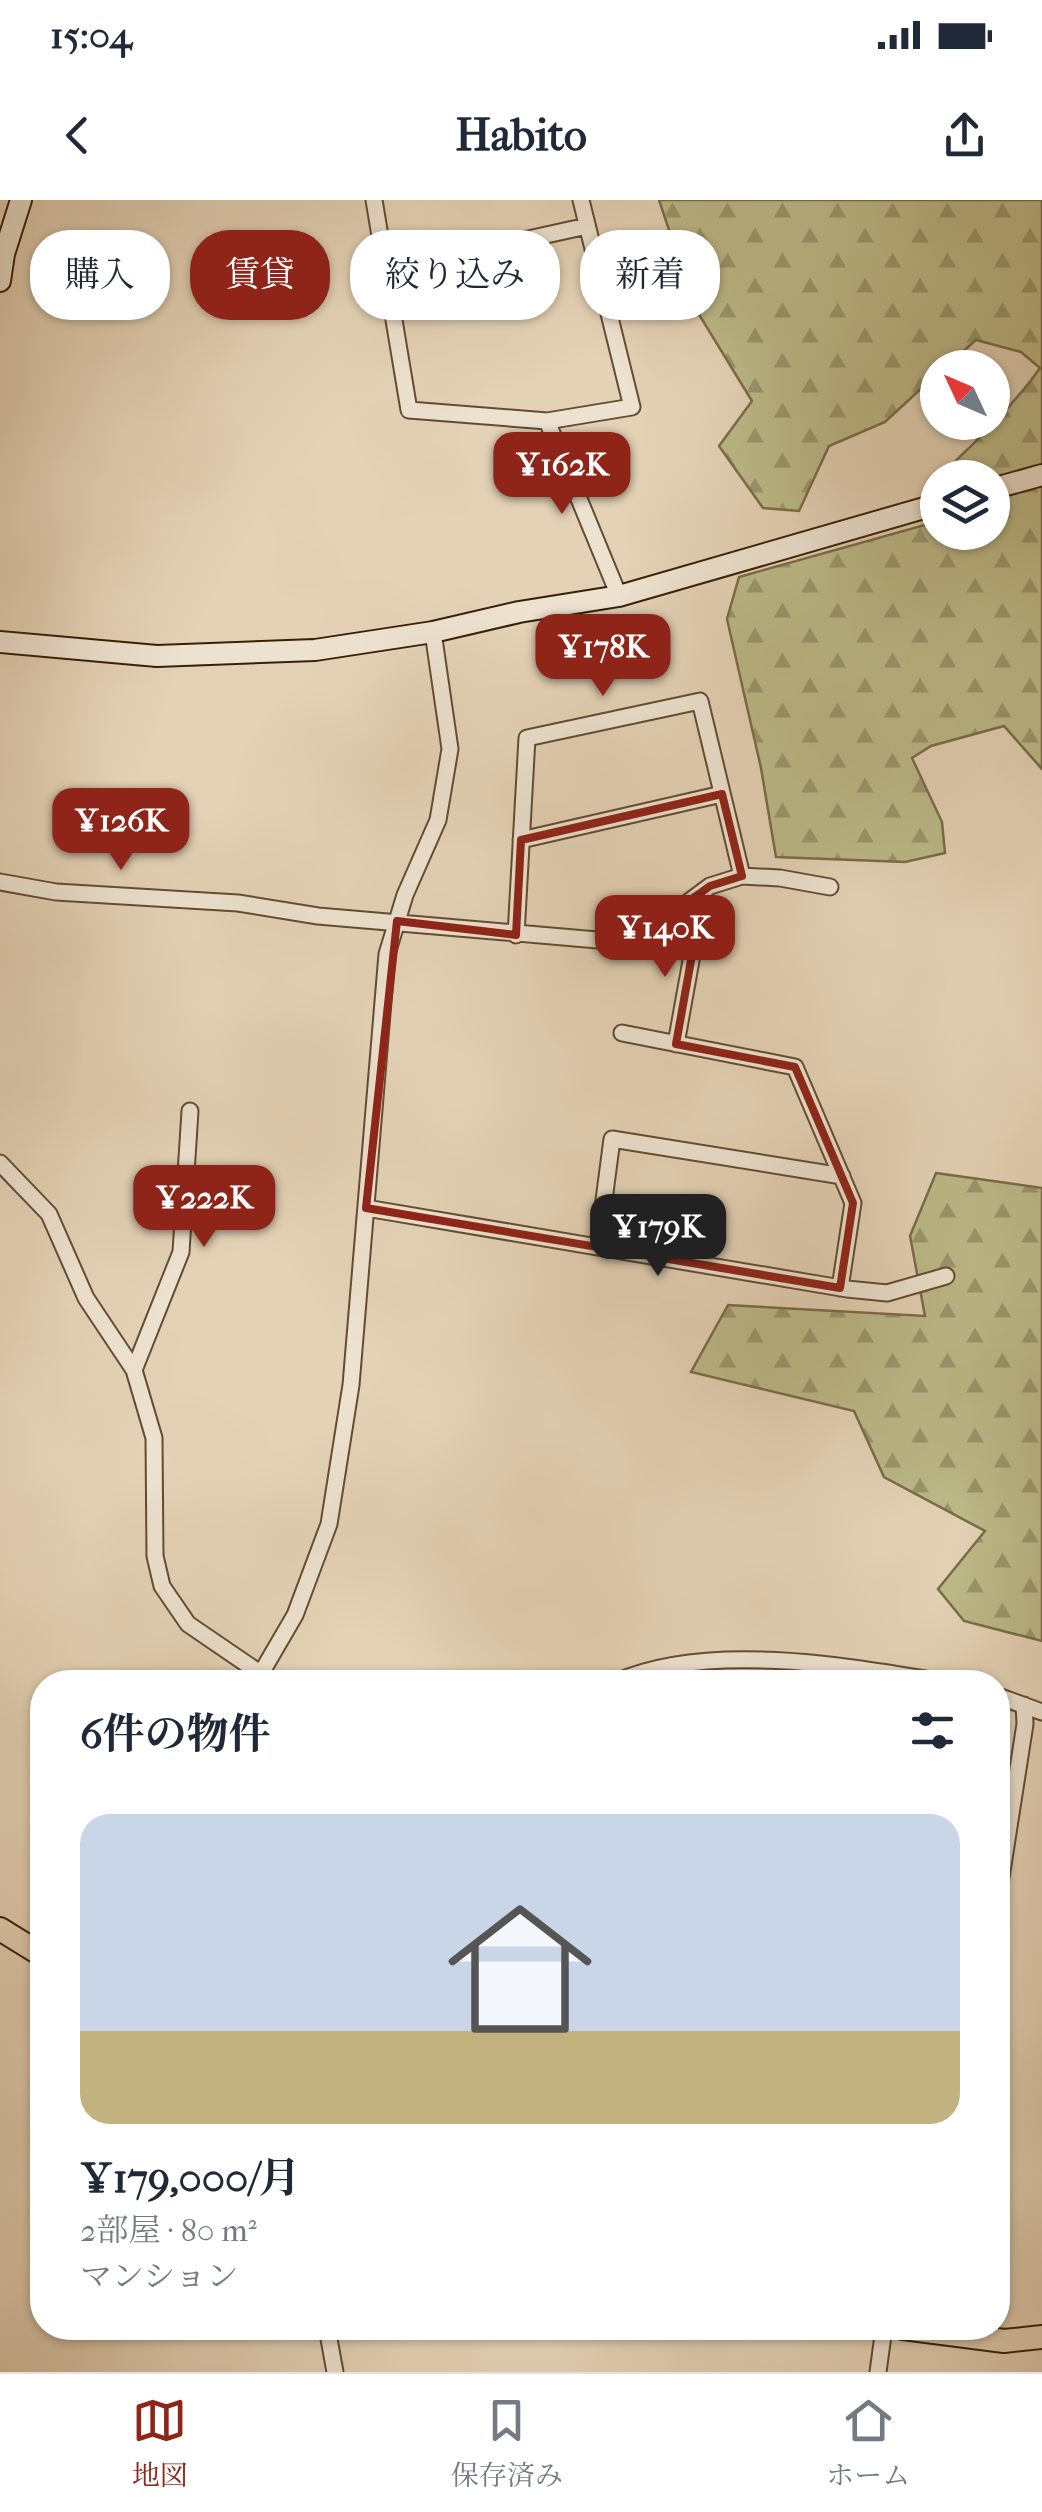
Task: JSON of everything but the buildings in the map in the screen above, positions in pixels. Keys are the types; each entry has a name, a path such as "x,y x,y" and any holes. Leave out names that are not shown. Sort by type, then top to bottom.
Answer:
{"main road":[{"path":"0,1928 30,1947"},
{"path":"1010,2340 1042,2337"}],"street":[{"path":"0,280 5,232 22,200"},
{"path":"374,200 378,230"},
{"path":"392,320 409,410 547,421 632,408 581,200"},
{"path":"560,232 587,226"},
{"path":"547,421 619,596"},
{"path":"1010,484 1042,475"},
{"path":"0,642 157,656 314,650 433,632 519,612 619,596 920,509"},
{"path":"268,1670 295,1615 329,1524 351,1386 387,954 438,820 450,749 433,632"},
{"path":"516,934 527,738 700,701 742,876"},
{"path":"521,840 722,794"},
{"path":"0,882 56,892 238,903 318,916 608,940 648,932 710,886 742,876 830,887"},
{"path":"672,914 692,955 676,1044"},
{"path":"622,1033 795,1067 853,1203 840,1288"},
{"path":"134,1370 182,1252 190,1111"},
{"path":"598,1246 612,1139 842,1176"},
{"path":"0,1163 49,1214 86,1298 134,1370 154,1438 155,1556 162,1586 188,1624 250,1670"},
{"path":"366,1208 840,1288 887,1293 946,1276"},
{"path":"647,1670 703,1660 869,1670"},
{"path":"1010,1700 1042,1712"},
{"path":"1010,1820 1025,1724 1024,1705"},
{"path":"329,2340 335,2372"},
{"path":"878,2372 882,2340"}],"highlighted area":[{"path":"722,794 742,876 710,886 671,914 692,955 676,1044 795,1067 853,1203 840,1288 366,1208 397,921 516,935 521,840"}],"green space":[{"path":"659,200 1042,200 1042,769 1004,726 931,746 912,758 942,822 945,853 905,862 776,857 761,768 727,619 739,577 920,526 920,550 1010,550 1010,460 957,460 976,440 1010,440 1010,405 1040,368 1021,352 976,340 965,350 920,350 920,390 885,422 829,446 799,511 763,508 719,446 752,401 702,320 720,320 720,230 669,230"},
{"path":"936,1173 1042,1188 1042,1641 964,1621 938,1589 985,1531 884,1477 854,1411 691,1372 728,1305 925,1316 910,1236"}]}
